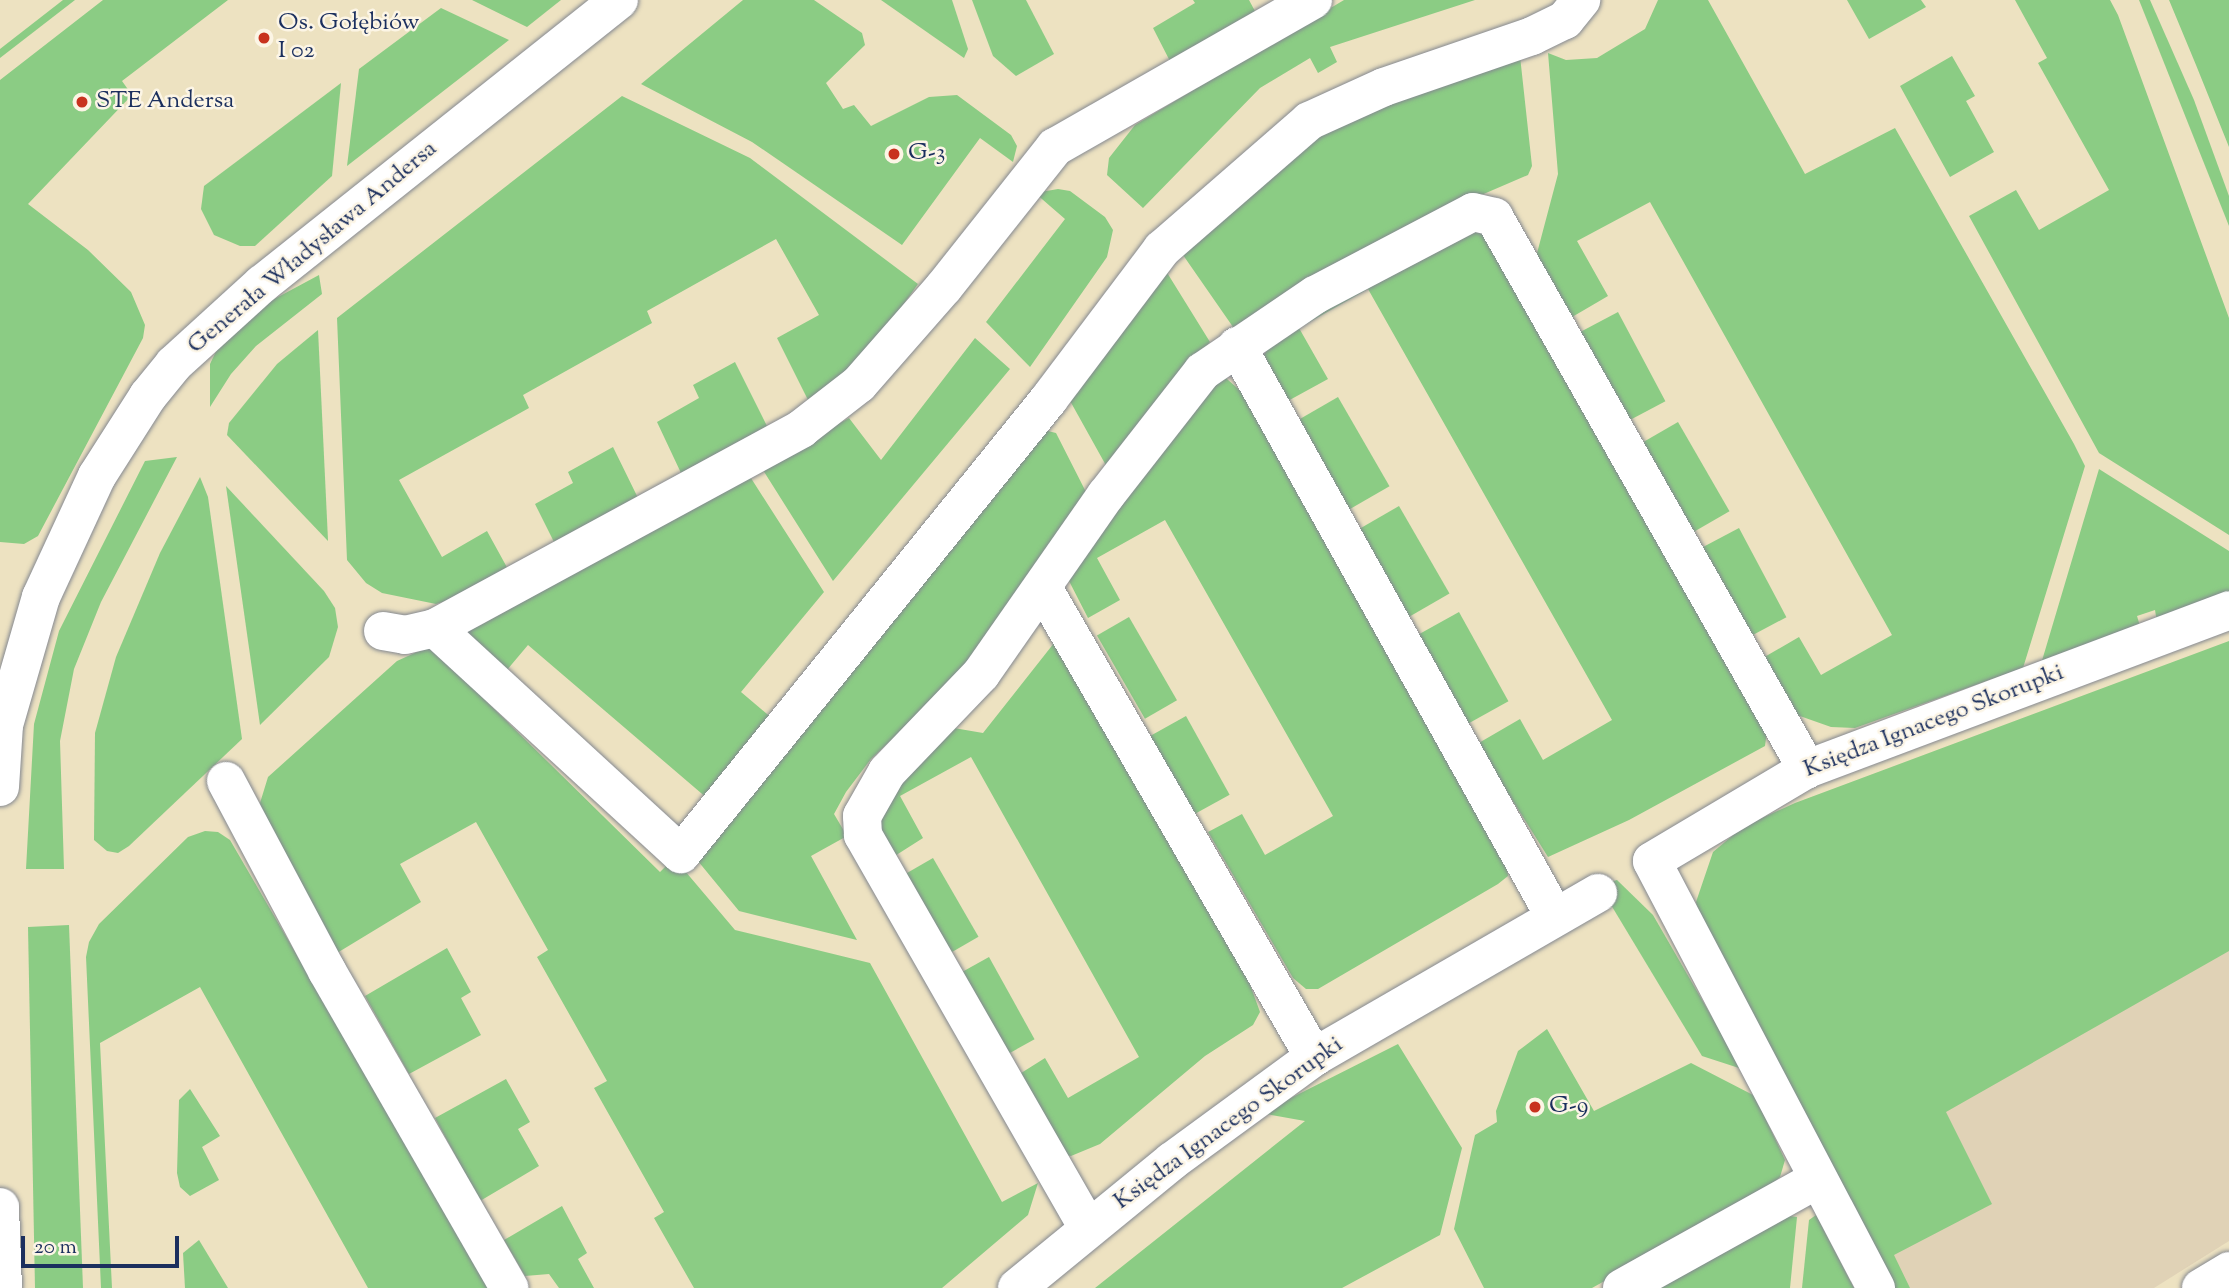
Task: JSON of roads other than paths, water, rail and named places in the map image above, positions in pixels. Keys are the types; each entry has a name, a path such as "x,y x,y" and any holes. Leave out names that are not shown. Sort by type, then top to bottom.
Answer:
{"street":[{"name":"Generała Władysława Andersa","path":"0,787 4,724 41,597 97,475 148,396 174,365 262,284 619,0"},
{"path":"383,631 405,635 435,628 801,429 859,384 944,287 1055,147 1313,0"},
{"path":"435,628 681,854 1049,399 1162,249 1309,121 1384,87 1532,36 1565,20 1581,0"},
{"path":"1088,1228 863,835 862,816 887,772 981,674 1167,415 1203,371 1315,295 1434,230 1473,212 1494,217 1807,769"},
{"path":"1237,346 1555,917"},
{"path":"1043,589 1314,1058"},
{"name":"Księdza Ignacego Skorupki","path":"1818,1179 1652,861 1807,769 2229,610"},
{"path":"226,781 327,971 509,1288"},
{"name":"Księdza Ignacego Skorupki","path":"1017,1288 1088,1228 1314,1058 1598,893"},
{"path":"1622,1288 1818,1179 1876,1288"},
{"path":"0,1207 3,1288"},
{"path":"2201,1288 2229,1271"}],"place":[{"name":"Os. Gołębiów I 02","path":"264,38"},
{"name":"STE Andersa","path":"82,102"},
{"name":"G-3","path":"894,154"},
{"name":"G-9","path":"1535,1107"}]}
